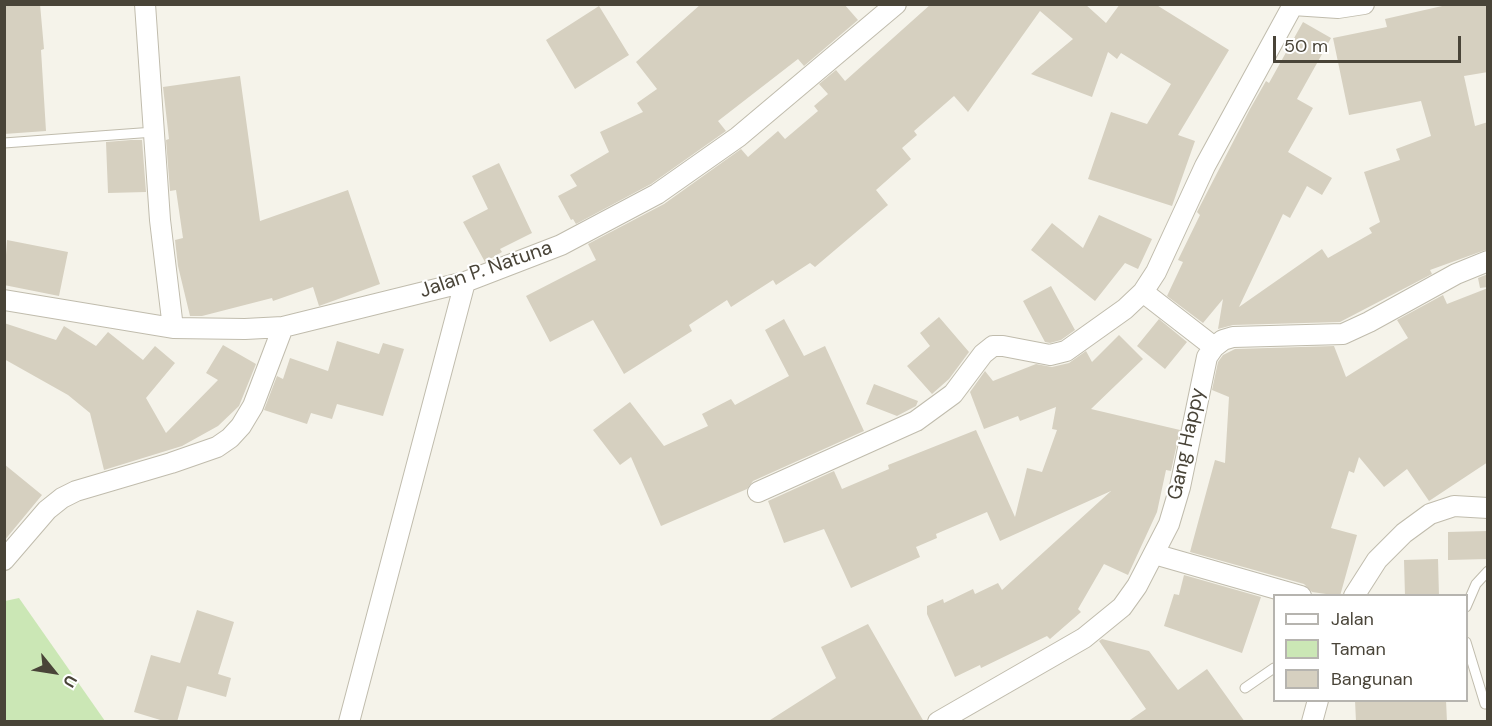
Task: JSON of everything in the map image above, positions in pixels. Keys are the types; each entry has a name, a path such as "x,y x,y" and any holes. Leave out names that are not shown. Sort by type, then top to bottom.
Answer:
{"street":[{"path":"145,4 160,220 173,328"},
{"name":"Jalan P. Natuna","path":"4,300 173,328 283,327 465,282 561,245 657,194 738,137 896,4"},
{"path":"759,492 916,421 953,393 983,354 993,346 1050,355 1066,351 1097,330 1143,292 1156,272 1205,166 1292,5 1338,8 1364,4"},
{"path":"1143,292 1214,347 1223,340 1233,337 1342,334 1369,322 1456,274 1488,261"},
{"path":"349,722 465,282"},
{"path":"4,560 47,510 62,498 76,491 217,447 230,438 253,406 283,327"},
{"name":"Gang Happy","path":"938,722 1084,638 1122,607 1154,554 1168,524 1180,487 1207,357 1214,347"},
{"path":"1355,594 1377,560 1404,533 1430,514 1454,506 1488,508"},
{"path":"1154,554 1294,594"},
{"path":"1312,722 1317,702"}],"lane":[{"path":"4,143 154,132"},
{"path":"1468,605 1476,585 1488,571"},
{"path":"1468,645 1485,704"},
{"path":"1245,688 1273,669"}],"green space":[{"path":"19,598 105,721 5,721 5,601"}],"building":[{"path":"4,4 40,4 44,49 41,50 46,131 4,134"},
{"path":"701,4 844,4 858,20 804,66 798,59 718,121 726,131 651,184 576,224 573,219 571,220 558,196 577,186 570,175 609,152 600,132 643,112 637,103 657,89 636,62"},
{"path":"931,4 1085,4 1106,23 1120,4 1155,4 1229,50 1178,135 1195,141 1172,206 1088,179 1111,112 1147,124 1171,84 1121,53 1117,59 1108,52 1092,97 1031,74 1073,39 1040,11 968,112 954,96 914,131 917,135 902,148 911,159 876,190 888,205 815,267 810,263 776,285 773,280 731,307 727,300 689,325 692,331 624,374 593,320 550,342 526,296 596,260 588,244 664,204 741,149 748,157 778,131 785,139 818,111 814,106 828,94 819,84 836,70 845,81"},
{"path":"1451,4 1488,4 1488,72 1464,76 1475,126 1488,122 1488,249 1430,270 1432,274 1340,322 1233,325 1218,329 1223,299 1203,323 1167,296 1183,262 1178,260 1200,215 1197,212 1250,109 1266,81 1269,83 1303,22 1331,38 1297,99 1313,108 1288,152 1332,178 1322,195 1307,186 1290,218 1283,214 1239,307 1322,249 1328,258 1372,233 1369,228 1380,222 1364,172 1400,160 1396,149 1431,136 1421,101 1349,115 1333,38 1387,27 1385,19"},
{"path":"599,6 629,55 575,89 546,40"},
{"path":"240,76 260,221 348,190 380,284 319,306 313,287 273,301 272,298 202,316 190,316 178,266 175,240 183,238 176,190 170,191 166,140 169,139 163,87"},
{"path":"142,140 146,192 108,193 106,142"},
{"path":"499,163 532,233 500,249 502,252 485,262 463,222 488,209 472,176"},
{"path":"1099,215 1152,239 1138,269 1125,263 1095,301 1031,250 1052,223 1083,248"},
{"path":"7,240 68,252 59,296 4,285"},
{"path":"1488,274 1488,287 1480,288 1478,278"},
{"path":"1051,286 1075,330 1061,340 1050,343 1045,342 1023,301"},
{"path":"1488,288 1488,462 1429,501 1407,469 1384,487 1359,457 1354,473 1349,471 1331,528 1357,535 1341,594 1312,592 1304,584 1190,552 1215,460 1225,463 1229,397 1212,390 1218,362 1223,355 1235,349 1334,346 1346,377 1408,338 1397,320 1443,295 1447,304"},
{"path":"939,317 969,352 949,379 932,394 907,366 930,346 920,333"},
{"path":"784,319 804,356 825,346 864,431 753,481 747,489 661,526 631,457 620,465 593,430 630,402 664,446 708,426 702,414 731,399 735,405 789,376 765,330"},
{"path":"1159,319 1187,342 1165,369 1137,346"},
{"path":"4,323 56,340 64,326 96,346 108,332 143,360 155,346 175,363 146,398 166,433 218,380 206,373 223,345 256,364 239,406 218,426 182,446 104,470 90,413 68,395 4,359"},
{"path":"1119,335 1143,359 1091,409 1180,430 1171,471 1166,470 1157,512 1128,575 1104,564 1078,609 1081,612 1050,639 1047,636 981,668 980,665 955,677 927,614 927,606 943,599 944,603 973,589 975,594 998,583 1002,590 1111,491 1000,541 987,512 936,534 937,538 916,547 920,557 851,588 824,529 784,543 768,501 834,471 842,489 889,469 888,465 976,430 1015,517 1027,468 1042,472 1057,430 1052,429 1056,407 1020,421 1018,416 984,429 970,392 985,371 993,381 1036,364 1052,367 1069,363 1086,351 1092,362"},
{"path":"337,341 379,354 383,343 404,349 383,416 337,404 332,419 311,413 307,424 264,410 277,376 283,379 290,358 328,371"},
{"path":"874,384 918,401 916,406 897,416 866,404"},
{"path":"4,464 42,495 4,541"},
{"path":"1488,531 1488,559 1448,560 1448,532"},
{"path":"1438,559 1439,594 1405,594 1404,560"},
{"path":"1184,575 1261,597 1242,653 1164,626 1174,594 1179,595"},
{"path":"197,610 234,622 218,674 231,678 226,697 187,686 177,722 167,722 134,712 151,655 180,663"},
{"path":"868,624 924,722 767,722 836,678 821,647"},
{"path":"1102,639 1149,651 1178,690 1207,669 1245,722 1127,722 1146,709 1099,641"},
{"path":"1355,702 1446,702 1447,722 1356,722"}]}
